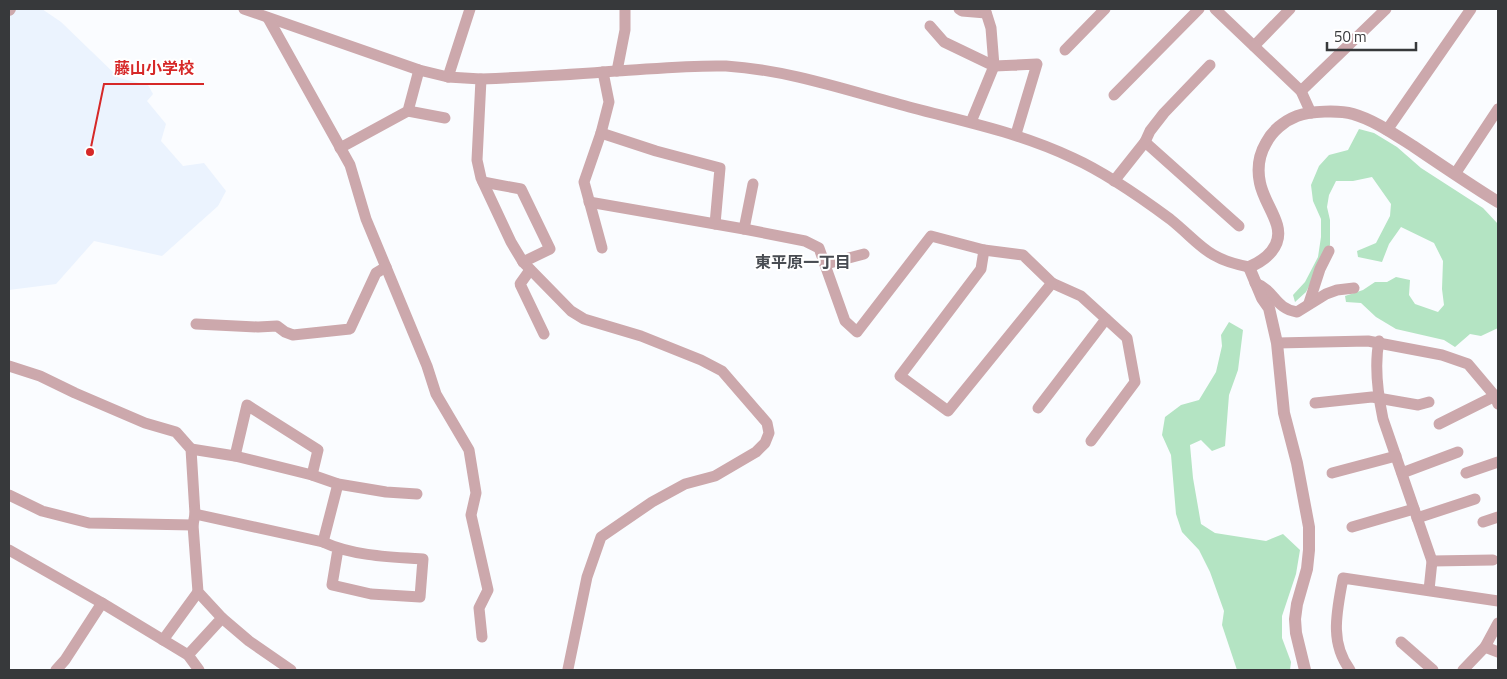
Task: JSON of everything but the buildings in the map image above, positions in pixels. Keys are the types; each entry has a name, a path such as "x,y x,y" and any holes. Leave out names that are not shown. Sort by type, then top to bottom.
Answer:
{"street":[{"path":"244,9 419,70 448,77 481,80 680,66 726,66 771,71 972,122 1016,134 1074,158 1114,182 1170,220 1201,247 1217,258 1231,264 1249,267 1268,257 1275,246 1278,236 1278,226 1260,185 1260,159 1263,148 1269,137 1287,120 1298,116 1311,113 1352,113 1387,130 1498,202"},
{"path":"448,77 470,9"},
{"path":"617,71 625,30 625,9"},
{"path":"960,9 962,11 986,11 991,28 994,66 972,122"},
{"path":"1065,50 1105,9"},
{"path":"1114,95 1199,9"},
{"path":"1215,9 1301,91 1311,113"},
{"path":"1254,46 1290,9"},
{"path":"1301,91 1386,9"},
{"path":"1387,130 1471,9"},
{"path":"268,18 350,165 366,218 427,366 436,394 469,450 476,493 471,514 488,590 479,608 482,638"},
{"path":"930,26 944,42 994,66 1037,64 1016,134"},
{"path":"1114,182 1145,142 1150,131 1164,113 1210,65"},
{"path":"408,111 419,70"},
{"path":"602,248 584,182 601,133 609,102 603,72"},
{"path":"481,80 477,160 483,182 526,266 571,311 584,318 641,336 701,360 722,371 767,423 769,433 765,443 756,452 715,476 685,484 660,497 601,537 587,577 568,669"},
{"path":"1455,174 1498,109"},
{"path":"340,148 408,111 445,118"},
{"path":"601,133 656,151 720,168 715,224"},
{"path":"1145,142 1239,226"},
{"path":"483,182 521,190 550,249 526,266 520,284 544,334"},
{"path":"744,229 753,184"},
{"path":"590,202 805,241 819,248 845,321 857,332 932,236 984,250 1023,255 1052,283 1081,296 1126,338 1135,382 1091,441"},
{"path":"984,250 981,269 900,376 948,411 1052,283"},
{"path":"1309,304 1316,278 1329,251"},
{"path":"826,264 864,254"},
{"path":"1249,267 1255,283 1269,308 1277,343 1284,413 1297,463 1309,526 1307,569 1297,604 1296,619 1296,633 1305,670"},
{"path":"196,324 277,326 293,335 350,329 376,273 386,268"},
{"path":"1255,283 1271,293 1280,306 1297,312 1337,290 1354,288"},
{"path":"1038,408 1106,319"},
{"path":"1277,343 1379,341 1442,355 1468,364 1496,400 1439,424"},
{"path":"1379,341 1377,350 1379,399 1383,419 1432,561 1429,590"},
{"path":"9,366 40,376 145,423 176,432 191,449 198,592 163,640"},
{"path":"1315,403 1372,397 1418,405 1429,402"},
{"path":"235,456 247,405 318,450 312,475"},
{"path":"191,449 235,456 312,475 338,484 386,492 417,494"},
{"path":"1402,473 1458,452"},
{"path":"1332,473 1396,456"},
{"path":"1466,473 1498,462"},
{"path":"324,542 338,484"},
{"path":"9,496 42,511 101,525 194,520 324,542 338,549 379,556 422,560 420,597 371,594 332,585 338,549"},
{"path":"1352,527 1475,500"},
{"path":"1483,522 1498,517"},
{"path":"9,550 188,655 198,670"},
{"path":"1432,561 1493,560"},
{"path":"1350,670 1337,642 1336,620 1343,578 1498,601"},
{"path":"198,592 222,618 249,641 290,670"},
{"path":"56,670 65,660 102,603"},
{"path":"188,655 222,618"},
{"path":"1463,670 1485,647 1498,623"},
{"path":"1401,642 1432,670"},
{"path":"1485,647 1498,652"}],"shaded area":[{"path":"16,9 42,9 61,22 119,78 148,85 153,94 147,101 166,124 161,141 183,166 204,163 226,191 218,206 162,256 94,241 56,284 9,290 9,16"}],"green space":[{"path":"1359,129 1374,133 1397,147 1421,168 1483,208 1498,224 1498,328 1481,336 1470,334 1455,347 1444,340 1396,329 1376,317 1361,303 1346,302 1345,296 1363,290 1375,282 1387,282 1396,277 1410,280 1409,295 1415,304 1438,312 1444,305 1442,289 1443,261 1434,243 1401,227 1389,244 1382,262 1358,257 1357,251 1376,243 1390,216 1391,204 1372,177 1353,181 1336,181 1329,195 1327,207 1330,220 1330,245 1306,292 1295,302 1293,295 1305,282 1318,257 1321,237 1321,219 1313,201 1311,185 1319,166 1329,155 1348,150"},
{"path":"1229,322 1243,330 1238,370 1229,395 1225,446 1212,451 1201,440 1190,445 1193,478 1201,524 1215,533 1266,541 1283,534 1300,550 1296,574 1282,616 1282,638 1291,662 1290,670 1237,670 1222,625 1224,611 1210,572 1199,550 1182,532 1176,514 1171,455 1162,435 1165,417 1181,405 1199,400 1216,372 1222,346 1221,335"}],"place":[{"name":"藤山小学校","path":"90,152"}],"district":[{"name":"東平原一丁目","path":"803,262"}]}
